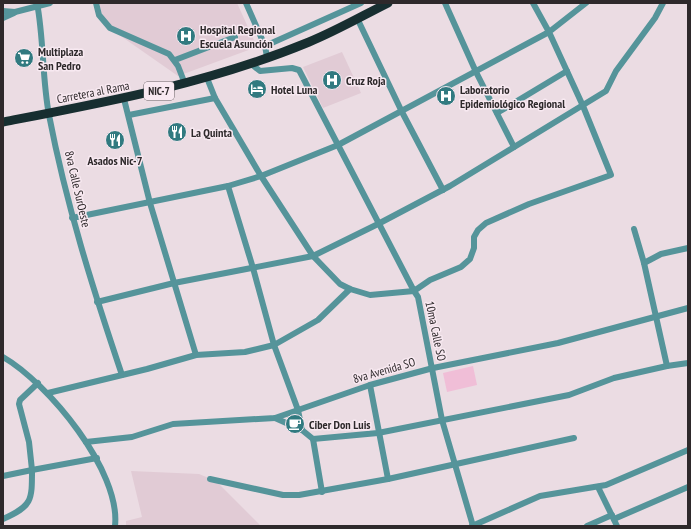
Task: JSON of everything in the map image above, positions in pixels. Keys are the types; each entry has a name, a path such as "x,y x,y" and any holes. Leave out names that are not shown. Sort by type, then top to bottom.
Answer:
{"highway":[{"name":"Carretera al Rama","path":"3,122 124,99 207,78 309,42 388,3"}],"street":[{"path":"3,18 37,4 50,3"},
{"path":"96,3 99,15 110,28 169,54 175,60 185,84"},
{"path":"246,3 265,46 267,57"},
{"path":"346,3 348,10"},
{"path":"265,46 361,3"},
{"path":"445,3 476,72 514,146"},
{"path":"250,63 260,71 292,68 299,70 414,291 430,280 461,267 470,259 474,248 474,237 478,230 486,223 529,204 611,174 583,106 549,32 532,3"},
{"path":"72,218 228,186 261,176 338,145 549,32 586,3"},
{"path":"97,302 174,283 313,256 443,190 606,91 616,70 655,18 663,3"},
{"name":"8va Calle SurOeste","path":"37,4 49,113 72,218 97,302 122,375"},
{"path":"3,11 16,12"},
{"path":"357,18 402,112 443,190"},
{"path":"175,60 235,37"},
{"path":"497,113 567,71"},
{"name":"10ma Calle SO","path":"207,78 215,98 261,176 313,256 340,284 350,289 370,295 414,291 418,297 442,420 472,526"},
{"path":"129,115 215,98"},
{"path":"124,99 150,203 196,355"},
{"path":"228,186 253,268 274,345 298,410 302,430"},
{"path":"634,229 644,263 655,318 667,366"},
{"path":"644,263 661,254 688,248"},
{"path":"48,393 196,355 245,352 274,345 318,320 350,289"},
{"name":"8va Avenida SO","path":"86,442 132,436 173,424 275,418 370,385 433,368 558,343 688,308"},
{"path":"3,357 19,366 48,393 97,458 108,486 114,510 115,526"},
{"path":"313,440 378,433 569,395 614,378 667,366 688,363"},
{"path":"3,519 21,511 28,505 32,491 32,470 29,442 19,404 20,400 38,383"},
{"path":"370,385 388,480"},
{"path":"275,418 302,430 313,440 322,492"},
{"path":"210,479 283,495 322,492 388,480 454,463 574,438"},
{"path":"472,526 540,496 606,485 688,450"},
{"path":"3,476 97,458"},
{"path":"598,487 617,526"},
{"path":"587,526 688,487"}],"shaded area":[{"name":"Hospital Regional Escuela Asunción","path":"99,3 237,3 257,47 178,76 105,25"},
{"name":"Cruz Roja","path":"342,52 361,93 323,108 303,67"},
{"path":"473,366 477,385 447,392 443,373"},
{"path":"131,471 199,474 216,481 261,526 126,526 126,521 142,517"}],"place":[{"name":"Hospital Regional Escuela Asunción","path":"186,36"},
{"name":"Multiplaza San Pedro","path":"24,58"},
{"name":"Cruz Roja","path":"332,80"},
{"name":"Hotel Luna","path":"257,89"},
{"name":"Laboratorio Epidemiológico Regional","path":"446,96"},
{"name":"La Quinta","path":"177,132"},
{"name":"Asados Nic-7","path":"115,140"},
{"name":"Ciber Don Luis","path":"295,424"}]}
